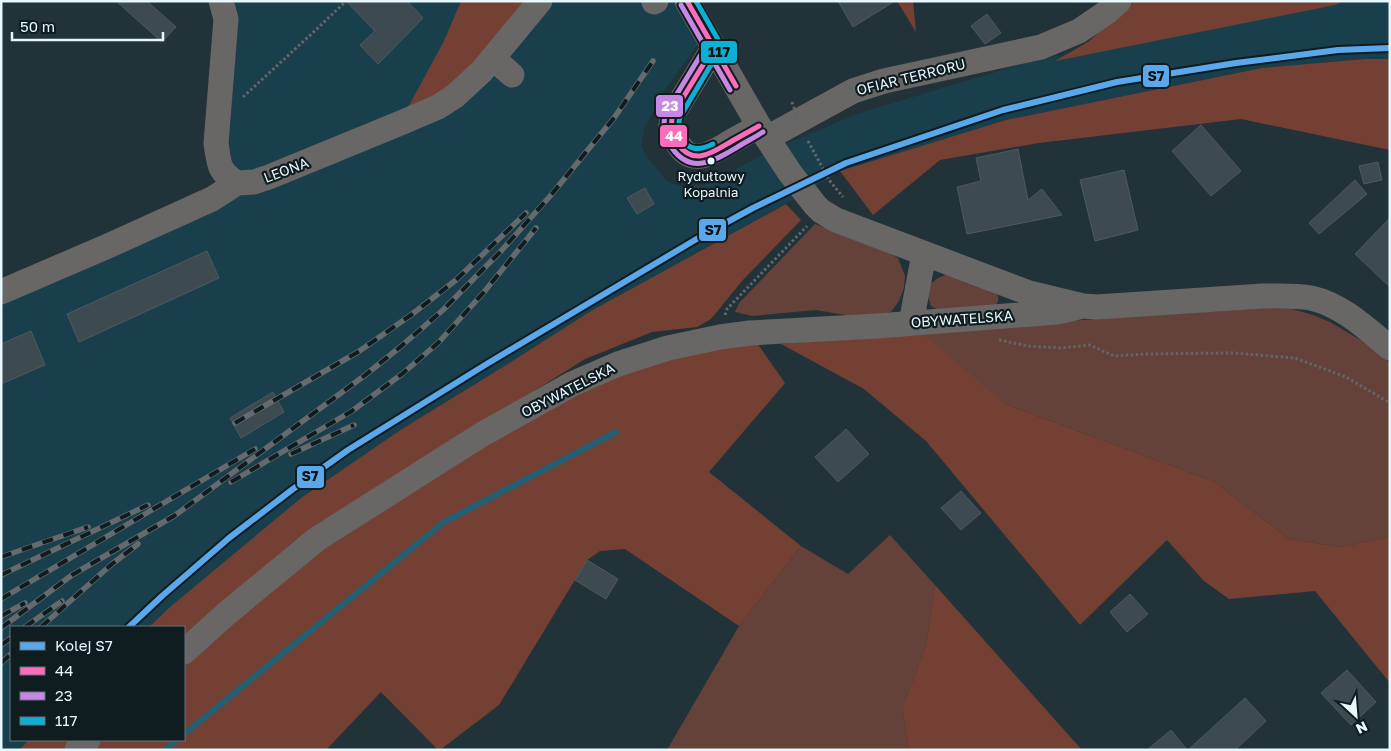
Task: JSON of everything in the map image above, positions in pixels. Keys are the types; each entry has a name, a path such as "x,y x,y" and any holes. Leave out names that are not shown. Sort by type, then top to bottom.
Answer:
{"street":[{"path":"222,1 226,19 216,143 218,160 223,172 237,183"},
{"name":"LEONA","path":"1,292 204,202 237,183 254,182 269,178 438,107 471,82 540,1"},
{"path":"687,1 763,132"},
{"name":"OFIAR TERRORU","path":"714,47 674,114 670,126 676,141 684,152 690,155 706,155 763,132 853,91 884,81 1041,47 1079,31 1107,12 1119,1"},
{"path":"493,58 512,75"},
{"name":"OBYWATELSKA","path":"763,132 798,186 821,210 836,220 1029,293 1082,306 1097,307 1263,296 1309,298 1318,300 1352,316 1390,348"},
{"path":"911,323 924,254"},
{"name":"OBYWATELSKA","path":"185,651 226,614 317,539 482,436 572,384 618,364 668,348 750,333 1057,312 1082,306"},
{"path":"77,750 87,741"}],"path":[{"path":"218,108 233,106 345,2"},
{"path":"792,102 800,125 829,180"},
{"path":"720,337 727,309 821,210"},
{"path":"990,338 1028,346 1060,348 1090,345 1114,356 1233,353 1295,358 1346,377 1390,403"}],"shaded area":[{"path":"221,1 687,1 706,33 664,91 644,129 641,145 645,154 665,179 682,186 705,185 774,149 857,114 1025,63 1216,22 1336,1 1390,1 1390,59 1365,59 1262,68 1006,120 840,171 805,193 591,311 402,429 301,498 170,607 150,626 10,626 10,741 29,741 19,750 1,750 1,292 229,178"},
{"path":"461,1 529,1 461,79 405,113 444,41"},
{"path":"897,1 913,1 916,32"},
{"path":"1134,1 1344,1 1335,5 1055,61 1088,42"},
{"path":"1365,59 1390,59 1390,150 1241,119 1039,143 940,160 873,215 840,171 1006,120 1262,68"},
{"path":"786,204 801,220 742,281 711,319 697,327 652,332 585,359 397,477 185,640 185,626 150,626 170,607 301,498 402,429 591,311"},
{"path":"815,224 884,250 898,258 905,276 904,288 899,301 891,312 863,318 816,310 752,316 735,312 739,303"},
{"path":"948,274 995,291 998,300 994,308 938,310 931,306 928,296 929,285 938,278"},
{"path":"1268,308 1292,309 1330,322 1369,345 1390,363 1390,537 1340,547 1289,539 1215,482 1005,404 909,331"},
{"path":"921,332 1005,404 1215,482 1289,539 1340,547 1390,537 1390,683 1315,591 1229,599 1204,581 1167,540 1080,625 926,441 864,389 781,344"},
{"path":"750,333 785,383 709,472 801,546 739,626 625,549 600,551 587,560 499,705 440,750 381,692 326,750 77,750 87,741 185,741 185,651 317,539 572,384"},
{"path":"890,535 935,585 926,646 902,708 909,750 667,750 739,626 801,546 848,574"},
{"path":"935,585 1082,750 909,750 902,708 926,646"},
{"path":"28,741 73,741 62,750 19,750"}],"building":[{"path":"116,1 147,1 176,27 162,42"},
{"path":"346,1 407,1 423,18 378,64 360,45 375,31"},
{"path":"838,1 895,1 853,27"},
{"path":"987,14 1001,33 985,44 971,26"},
{"path":"1201,125 1241,171 1211,196 1172,151"},
{"path":"1018,149 1028,200 1042,189 1062,215 967,234 957,187 981,181 976,158"},
{"path":"1378,162 1382,180 1364,184 1359,166"},
{"path":"1124,170 1138,230 1095,241 1080,180"},
{"path":"1355,180 1367,194 1319,234 1309,223"},
{"path":"645,188 654,204 637,214 627,198"},
{"path":"1390,218 1390,287 1355,254"},
{"path":"207,251 219,278 79,342 67,314"},
{"path":"31,331 45,365 1,384 1,344"},
{"path":"273,392 284,412 241,438 230,418"},
{"path":"846,429 869,454 838,482 815,457"},
{"path":"961,491 981,513 961,530 941,508"},
{"path":"587,560 618,579 606,599 575,580"},
{"path":"1130,594 1148,614 1127,632 1110,612"},
{"path":"1347,670 1376,702 1351,725 1321,693"},
{"path":"1245,698 1266,721 1235,750 1188,750"},
{"path":"1171,730 1187,750 1147,750"}],"waterway":[{"path":"185,733 444,522 616,432"},
{"path":"165,750 176,741"}],"railway":[{"path":"1,628 72,575 174,516 364,376 443,310 502,250 551,195 614,118 653,61"},
{"path":"235,423 358,352 411,315 456,280 526,213"},
{"path":"231,482 352,411 402,374 439,342 484,292 536,228"},
{"path":"291,454 354,425"},
{"path":"1,599 255,449"},
{"path":"1,575 148,505"},
{"path":"1,557 88,527"},
{"path":"42,626 112,564 138,544"},
{"path":"26,626 62,601"},
{"path":"1,616 25,603"},
{"path":"1,645 10,639"},
{"path":"1,663 10,655"}],"rail line":[{"name":"S7","path":"130,626 229,538 348,450 485,365 705,234 753,208 846,163 1003,110 1117,82 1236,63 1338,50 1390,48"}],"transit line":[{"name":"44","path":"687,1 736,86"},
{"name":"117","path":"696,1 721,48 680,117 679,126 683,140 689,146 696,149 713,144"},
{"name":"23","path":"681,5 730,90"},
{"name":"23","path":"708,43 666,112 664,126 669,144 679,156 687,161 703,163 719,157 763,132"},
{"name":"44","path":"714,47 673,114 672,129 674,137 684,151 697,156 711,153 759,126"}],"place":[{"name":"Rydułtowy Kopalnia","path":"711,161"}]}
